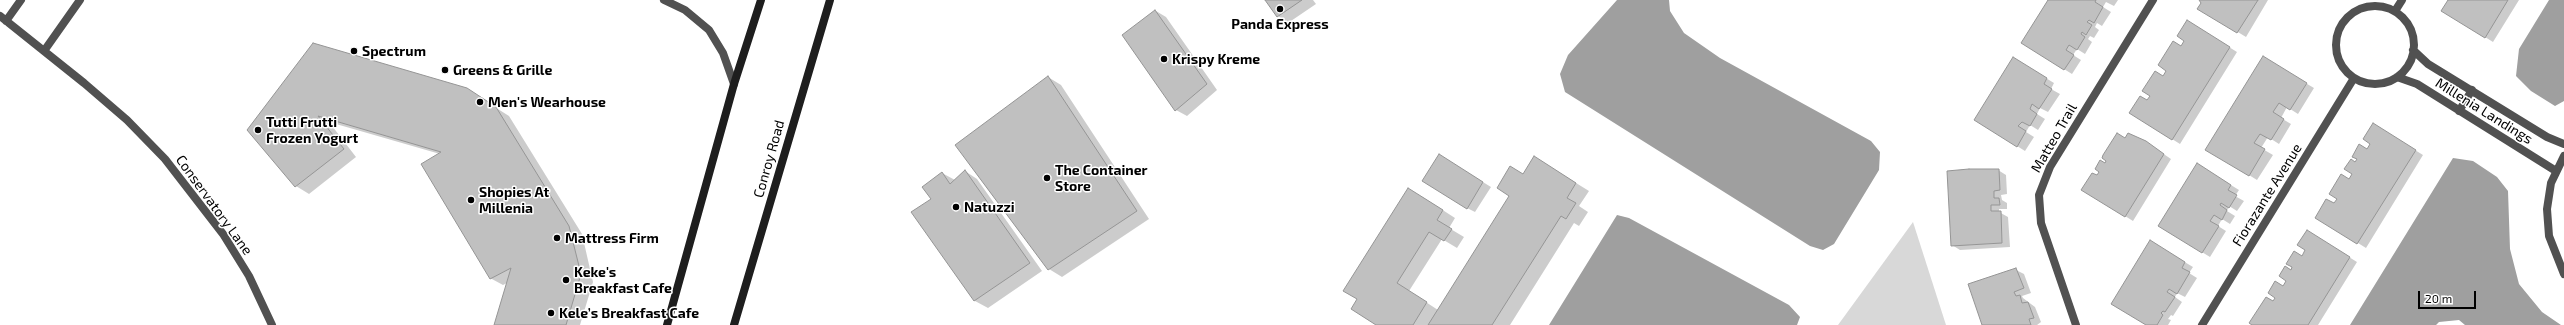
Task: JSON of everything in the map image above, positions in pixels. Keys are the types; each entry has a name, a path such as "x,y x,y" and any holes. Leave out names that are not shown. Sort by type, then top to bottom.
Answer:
{"main road":[{"path":"667,325 734,84 761,0"},
{"name":"Conroy Road","path":"734,325 830,0"}],"street":[{"name":"Conservatory Lane","path":"21,0 3,18 122,115 166,159 222,234 248,276 272,325"},
{"path":"44,51 80,0"},
{"path":"664,0 685,10 709,30 723,53 734,84"},
{"name":"Matteo Trail","path":"2076,325 2041,223 2039,195 2050,167 2153,0"},
{"path":"2395,11 2402,0"},
{"path":"2384,7 2395,11 2404,18 2410,28 2413,50 2411,61 2397,77 2376,84 2354,78 2340,61 2336,51 2339,29 2345,20 2363,8 2384,7"},
{"name":"Millenia Landings","path":"2413,50 2428,64 2547,136 2564,144"},
{"name":"Millenia Landings","path":"2397,77 2417,84 2556,170"},
{"name":"Fiorazante Avenue","path":"2202,325 2354,78"},
{"path":"2459,111 2472,90"},
{"path":"2564,156 2556,170 2548,196 2547,222 2552,249 2564,274"}],"shaded area":[{"path":"1617,0 1669,0 1670,11 1684,33 1720,58 1871,141 1880,152 1879,170 1834,244 1823,250 1810,246 1565,92 1560,74 1568,55"},
{"path":"2549,0 2564,0 2564,101 2555,106 2531,91 2516,76 2519,49"},
{"path":"2453,158 2473,161 2497,177 2508,191 2510,249 2519,284 2542,312 2561,325 2465,325 2459,320 2439,322 2436,325 2350,325"},
{"path":"1617,215 1629,218 1789,305 1800,317 1797,325 1549,325"},
{"path":"1913,222 1946,325 1838,325"}],"building":[{"name":"Panda Express","path":"1265,0 1302,0 1277,17"},
{"path":"2048,0 2096,0 2095,2 2103,7 2094,23 2089,20 2087,22 2092,25 2086,35 2082,32 2081,34 2085,37 2077,50 2069,45 2066,50 2074,55 2064,70 2021,43"},
{"path":"2199,0 2258,0 2237,33 2197,9 2201,3"},
{"path":"2448,0 2508,0 2485,38 2441,11"},
{"name":"Krispy Kreme","path":"1155,10 1207,84 1175,111 1122,35"},
{"path":"2187,20 2230,47 2172,140 2129,113 2140,96 2147,100 2150,96 2142,91 2155,71 2163,76 2166,71 2158,65 2173,41 2181,46 2184,41 2177,36"},
{"path":"313,43 467,88 496,107 569,226 581,274 566,325 494,325 511,268 490,279 421,164 441,152 318,116 344,149 295,187 247,130"},
{"path":"2263,56 2307,83 2290,110 2279,103 2273,112 2284,119 2271,140 2260,134 2254,143 2265,149 2249,176 2205,150"},
{"path":"2013,57 2047,78 2044,84 2052,89 2039,109 2032,104 2030,109 2037,114 2030,126 2022,122 2018,126 2026,131 2017,147 1974,120"},
{"name":"The Container Store","path":"1048,76 1137,211 1048,270 955,145"},
{"path":"2373,123 2416,150 2357,244 2315,218 2326,199 2334,203 2337,199 2329,194 2341,174 2349,179 2352,174 2344,169 2351,159 2355,162 2357,159 2352,157 2359,144 2367,149 2370,144 2363,139"},
{"path":"2117,133 2125,138 2128,133 2146,141 2164,154 2125,217 2081,190 2092,173 2097,175 2099,172 2095,169 2100,160 2105,163 2106,161 2102,158 2103,155"},
{"path":"1439,154 1483,182 1467,209 1422,181"},
{"path":"1534,156 1576,183 1567,198 1576,203 1566,219 1561,216 1492,325 1428,325 1509,196 1497,188 1510,166 1523,174"},
{"path":"2197,163 2231,185 2228,190 2237,195 2229,208 2221,203 2220,205 2227,210 2222,220 2214,215 2210,221 2219,226 2202,253 2158,226"},
{"path":"1999,169 2000,190 1994,191 1994,198 1999,198 2000,205 1991,205 1991,211 2001,211 2002,243 1951,246 1947,171"},
{"path":"965,170 1030,263 974,301 911,212 931,199 922,187 942,172 950,184"},
{"path":"1408,188 1443,210 1437,220 1452,229 1444,241 1429,232 1397,283 1427,302 1413,325 1376,325 1351,309 1357,299 1343,291"},
{"path":"2307,230 2350,257 2308,325 2252,325 2249,323 2266,297 2273,301 2275,298 2268,293 2275,281 2283,286 2286,281 2279,276 2285,266 2291,270 2292,267 2286,264 2294,251 2302,256 2305,250 2297,245"},
{"path":"2150,240 2185,262 2182,268 2190,272 2177,294 2169,289 2167,292 2175,297 2165,312 2163,311 2161,313 2163,315 2157,325 2146,325 2111,304"},
{"path":"2016,268 2024,288 2014,292 2016,296 2020,295 2022,303 2028,302 2034,318 2029,319 2031,325 1982,325 1968,284"}],"place":[{"name":"Panda Express","path":"1280,9"},
{"name":"Spectrum","path":"354,51"},
{"name":"Krispy Kreme","path":"1164,59"},
{"name":"Greens & Grille","path":"445,70"},
{"name":"Men's Wearhouse","path":"480,102"},
{"name":"Tutti Frutti Frozen Yogurt","path":"258,130"},
{"name":"The Container Store","path":"1047,178"},
{"name":"Shopies At Millenia","path":"471,200"},
{"name":"Natuzzi","path":"956,207"},
{"name":"Mattress Firm","path":"557,238"},
{"name":"Keke's Breakfast Cafe","path":"566,280"},
{"name":"Kele’s Breakfast Cafe","path":"551,313"}]}
